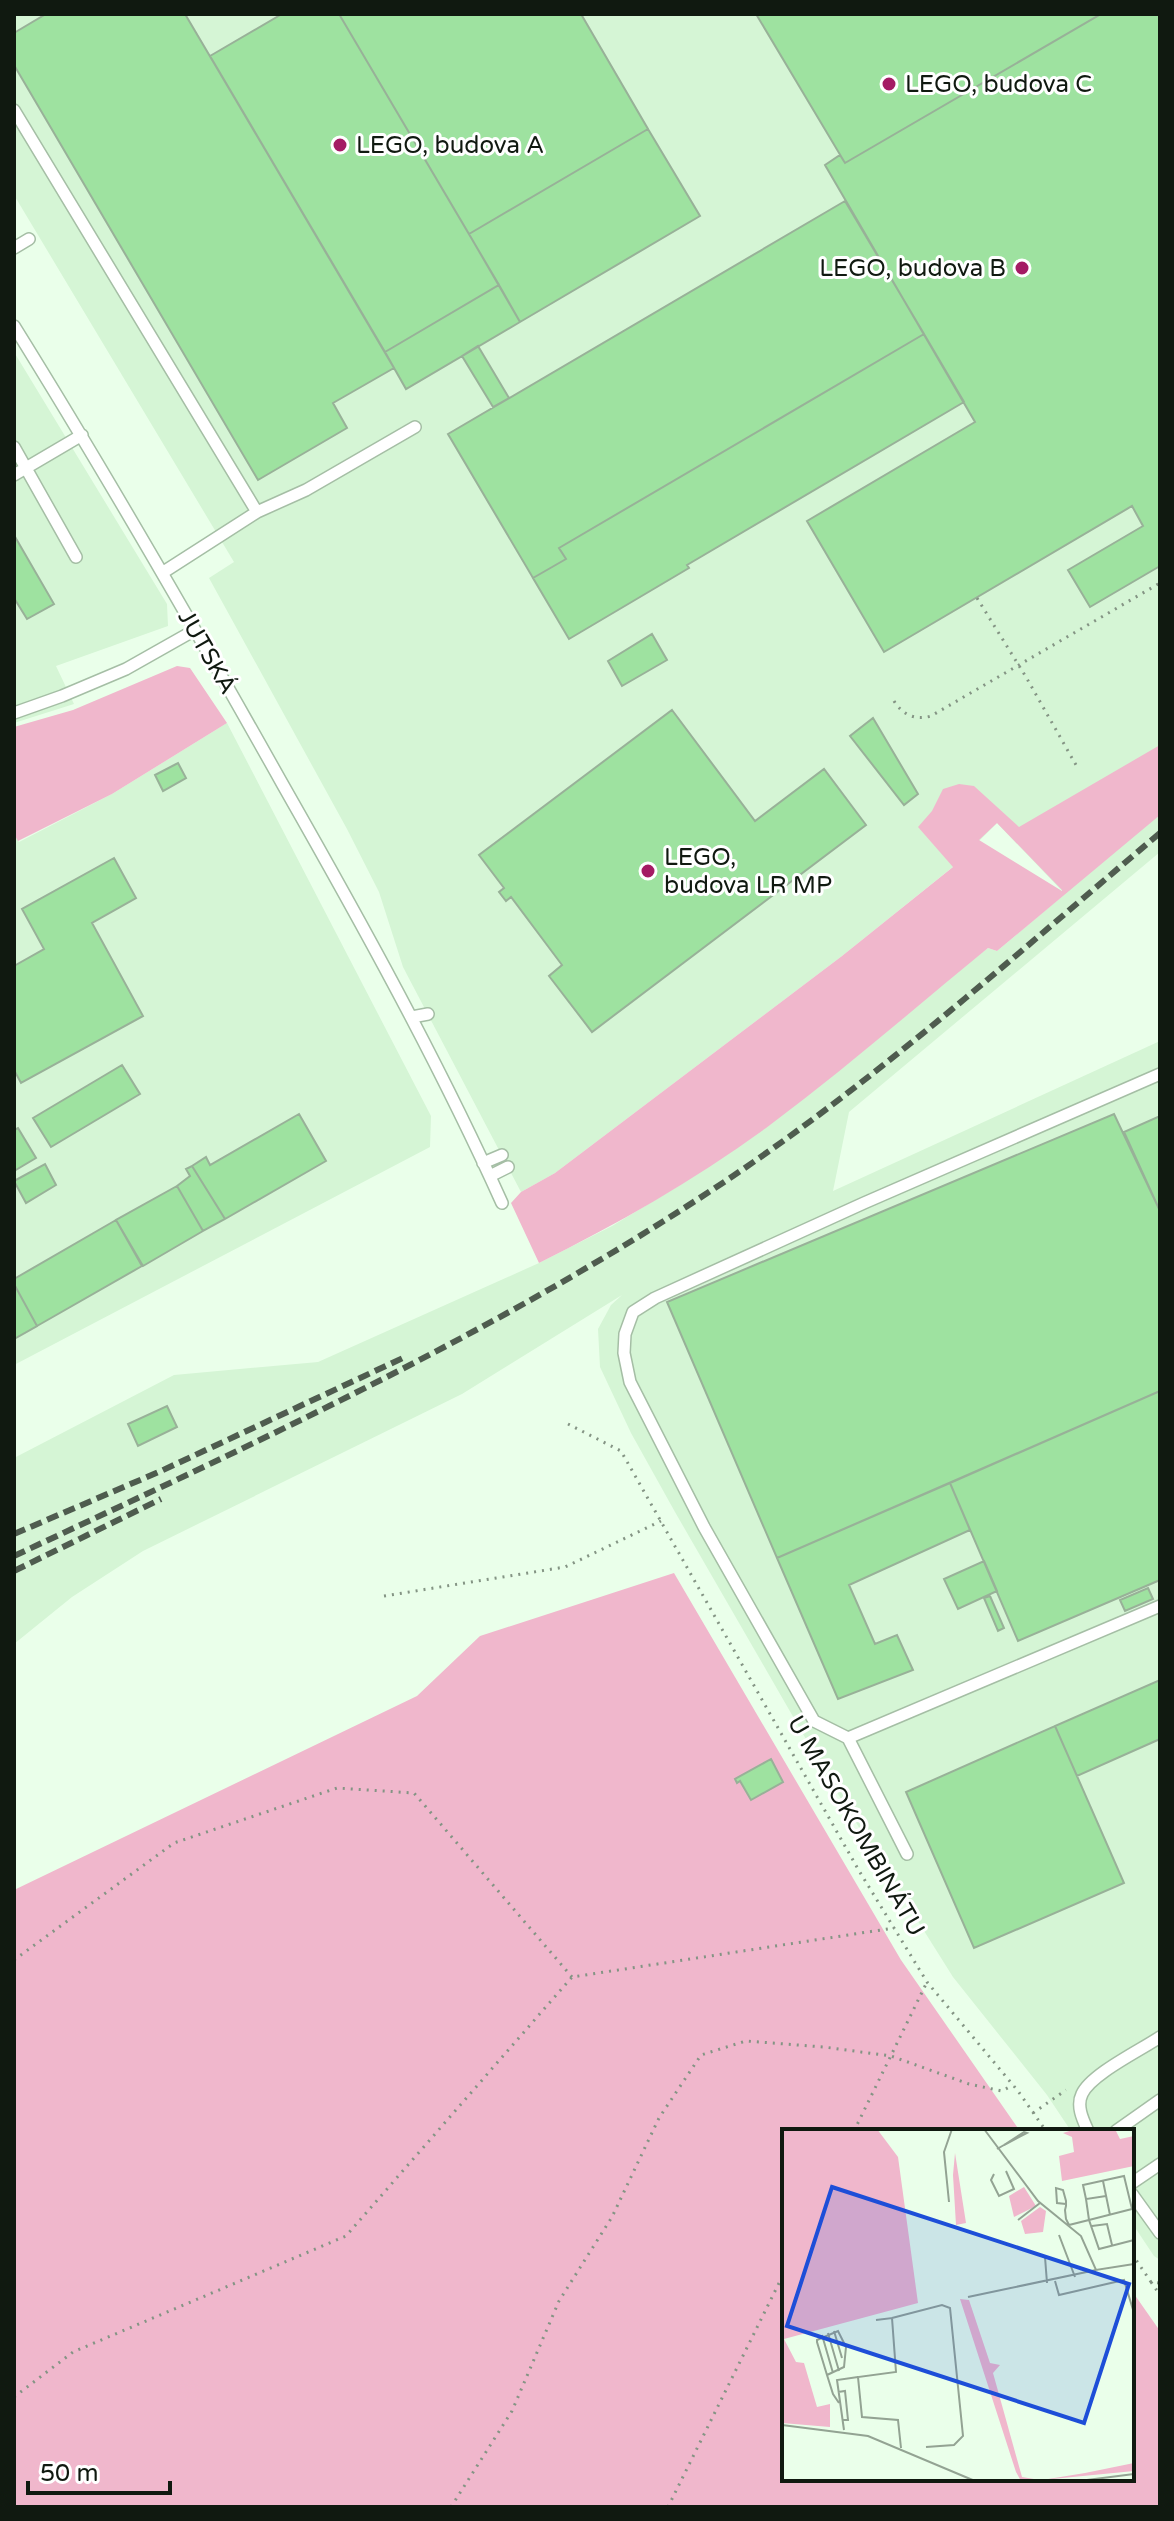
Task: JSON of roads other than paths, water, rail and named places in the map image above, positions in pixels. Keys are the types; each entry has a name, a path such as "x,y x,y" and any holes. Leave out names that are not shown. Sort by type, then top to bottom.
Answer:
{"lane":[{"path":"14,110 257,512"},
{"path":"14,248 29,239"},
{"name":"JUTSKÁ","path":"14,326 82,435 402,986 412,1017 502,1203"},
{"path":"162,573 257,512 306,490 415,427"},
{"path":"14,475 82,435"},
{"path":"14,447 76,557"},
{"path":"14,713 126,669 195,630"},
{"path":"412,1017 428,1014"},
{"path":"907,1854 848,1738 814,1721 704,1527 630,1382 624,1353 625,1334 633,1312 655,1298 1160,1074"},
{"path":"483,1163 502,1155"},
{"path":"490,1176 508,1167"},
{"path":"848,1738 1160,1606"},
{"path":"1087,2129 1081,2114 1080,2096 1090,2083 1160,2037"},
{"path":"1119,2129 1160,2100"},
{"path":"1134,2182 1160,2164"},
{"path":"1134,2197 1159,2230"}],"railway":[{"path":"14,1556 381,1380 471,1333 647,1231 733,1176 844,1096 1160,833"},
{"path":"14,1534 161,1471 405,1357"},
{"path":"14,1571 161,1499"}],"place":[{"name":"LEGO, budova C","path":"889,84"},
{"name":"LEGO, budova A","path":"340,145"},
{"name":"LEGO, budova B","path":"1022,268"},
{"name":"LEGO, budova LR MP","path":"648,871"}]}
